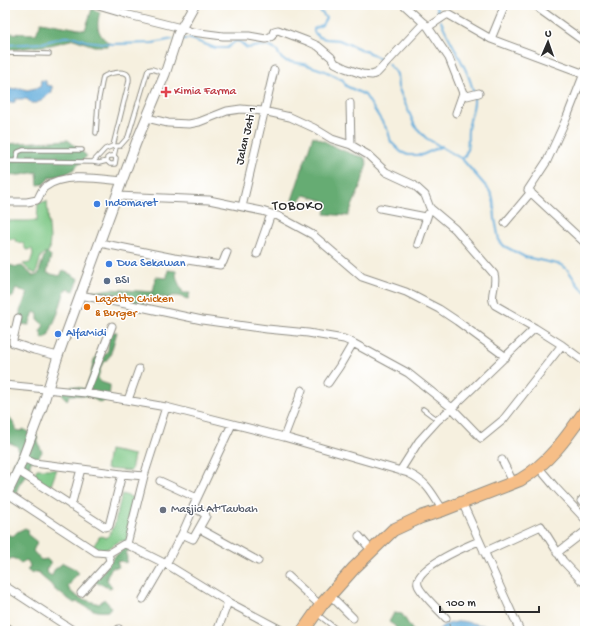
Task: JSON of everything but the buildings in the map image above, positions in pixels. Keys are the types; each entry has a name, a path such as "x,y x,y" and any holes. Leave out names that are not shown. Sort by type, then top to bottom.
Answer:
{"highway":[{"path":"303,631 330,595 354,568 393,530 421,517 520,480 539,468 583,419"}],"street":[{"path":"95,5 180,31 204,34 249,36 266,39 272,36 276,30 307,40 318,46 331,57 335,63 356,72 372,75 377,73 426,25 446,15 455,18 491,39 585,73 547,161 528,189 584,239"},
{"path":"404,5 426,25 449,58 463,93 467,96 479,93"},
{"path":"491,39 505,5"},
{"path":"192,9 180,31 165,74 127,167 58,356 42,408 18,471 6,496 96,552 108,553 127,544 165,563 228,602 283,631"},
{"path":"539,9 585,42"},
{"name":"Jalan Jati 1","path":"242,207 263,111 274,70"},
{"path":"456,113 463,93"},
{"path":"350,103 351,145"},
{"path":"147,118 168,123 188,124 199,122 214,115 232,110 263,111 290,117 314,128 332,139 351,145 368,155 386,172 414,185 425,195 430,208 455,229 494,274 496,281 492,299 495,305 562,345 585,362"},
{"path":"5,202 27,202 37,200 44,188 48,185 59,180 69,178 122,181"},
{"path":"505,223 531,192"},
{"path":"117,196 209,200 271,214 304,229 313,235 362,277 406,292 439,309 506,357"},
{"path":"380,208 426,217"},
{"path":"418,244 430,208"},
{"path":"257,254 271,214"},
{"path":"100,243 174,258 220,265 223,262 227,252"},
{"path":"81,293 202,320 331,336 354,343 408,373 452,408 480,438 482,438 503,420 562,345"},
{"path":"18,318 12,340 15,344 58,356"},
{"path":"86,393 112,326"},
{"path":"400,471 419,441 438,420 535,328"},
{"path":"5,330 14,332"},
{"path":"328,383 340,367 354,343"},
{"path":"128,400 138,369"},
{"path":"5,385 86,393 166,407 284,437 418,477 425,483 443,510"},
{"path":"284,437 302,390"},
{"path":"127,544 144,476 166,407"},
{"path":"182,534 194,539 206,515 193,507 232,424"},
{"path":"23,458 34,463 144,476"},
{"path":"502,460 513,482"},
{"path":"539,468 585,519"},
{"path":"71,506 81,469"},
{"path":"18,471 105,527 109,526 122,474"},
{"path":"160,481 197,498"},
{"path":"462,502 520,631"},
{"path":"143,599 182,534 190,516"},
{"path":"484,552 540,526 562,560 582,581 585,580"},
{"path":"200,528 258,561"},
{"path":"557,553 583,533"},
{"path":"359,536 372,551"},
{"path":"446,618 422,591 418,585 418,579 437,562 456,551 479,541"},
{"path":"81,593 110,561 108,553"},
{"path":"288,576 318,610"},
{"path":"5,586 74,631"},
{"path":"330,595 353,618"},
{"path":"218,629 228,602"}],"lane":[{"path":"5,53 49,54"},
{"path":"93,162 105,149 122,145 128,137 148,70 152,69 165,74"},
{"path":"96,133 98,103 103,77 109,73 124,72 129,76 114,147 114,156 127,167"},
{"path":"16,161 18,152 23,150 82,150"},
{"path":"5,161 99,163 107,161 109,156 114,156"},
{"path":"107,161 112,165 117,160"},
{"path":"424,409 438,420"},
{"path":"318,610 335,628"}],"green space":[{"path":"92,9 100,12 98,29 105,40 109,43 108,46 94,46 74,39 51,45 5,50 5,33 36,34 41,22 85,30"},
{"path":"313,136 344,151 364,157 367,163 361,185 348,216 325,214 328,202 305,195 297,202 292,200"},
{"path":"68,140 87,156 71,171 63,175 50,177 44,184 38,185 37,172 21,175 5,175 5,144"},
{"path":"47,201 50,239 49,251 41,256 36,274 30,271 23,264 30,263 33,254 32,249 26,250 23,243 16,242 15,239 5,239 5,221 37,221 38,203"},
{"path":"47,252 51,256 47,273 60,276 63,270 79,279 74,291 68,289 65,290 58,313 48,336 43,339 40,331 44,325 38,320 38,314 34,312 29,325 20,324 20,311 28,293 16,288 13,297 5,296 5,264 17,267 22,266 33,276 38,275 44,256"},
{"path":"168,270 176,271 177,280 183,293 190,293 188,299 178,296 171,296 169,299 160,297 145,297 144,304 122,301 124,296 121,294 103,296 93,294 93,290 99,291 111,289 153,292 156,277 167,278"},
{"path":"117,332 110,356 101,366 98,378 101,382 110,385 109,393 106,399 101,403 88,396 70,395 67,400 62,395 64,390 70,389 72,386 85,389 90,377 94,360 100,350 101,343 104,338 101,360 108,350 109,333"},
{"path":"5,411 16,427 16,430 22,431 23,429 37,436 42,452 38,458 30,462 30,472 21,482 16,494 11,498 5,507 5,487 14,475 13,463 17,457 18,448 15,445 5,441"},
{"path":"109,450 134,455 131,471 106,469"},
{"path":"37,469 57,469 50,488 32,478"},
{"path":"122,494 137,499 127,541 120,541 105,550 92,548 100,536 107,538 114,526"},
{"path":"25,528 29,530 27,534 37,542 33,551 41,560 47,559 50,562 50,565 46,569 47,573 52,576 54,570 63,563 75,569 79,573 68,587 71,591 78,597 99,604 104,599 111,607 108,611 96,611 78,602 74,603 54,589 55,588 38,572 34,572 32,574 27,570 30,567 26,560 21,564 15,559 11,558 5,565 5,555 9,550 5,544 5,534 13,536"},
{"path":"127,546 130,549 126,553 126,563 121,561 117,562 119,567 112,568 107,576 107,580 112,587 109,588 95,582 112,559"},
{"path":"394,613 402,614 413,631 397,631 395,626 389,622"}],"water":[{"path":"41,80 46,81 46,85 52,86 52,92 37,103 31,103 27,99 15,99 15,102 7,103 5,90 21,88 27,90 40,87"},
{"path":"461,621 492,627 495,631 437,631 444,625"}],"waterway":[{"path":"226,5 252,5"},
{"path":"306,5 318,9 326,18 322,25 314,29 314,32 319,37 339,40 374,55 384,62"},
{"path":"435,5 440,17"},
{"path":"441,21 467,73 474,94 474,103 468,130 468,145 465,156 462,159"},
{"path":"5,45 42,43 64,37 75,37 86,41 112,44 153,43 173,39"},
{"path":"180,39 191,39 215,48 227,48 236,41 240,42 247,48 260,46 270,47 276,50 285,61 304,64 325,71 343,80 346,86 365,95 388,131 391,142 401,152 408,155 422,155 442,146"},
{"path":"388,64 397,74 398,87 415,126 426,138 462,159 489,190 494,203 499,240 504,246 525,257 562,265 568,270 578,285 585,292"}],"place":[{"name":"Kimia Farma","path":"166,92"},
{"name":"Indomaret","path":"97,204"},
{"name":"Dua Sekawan","path":"109,264"},
{"name":"BSI","path":"107,281"},
{"name":"Lazatto Chicken & Burger","path":"87,307"},
{"name":"AlfaMidi","path":"58,334"},
{"name":"Masjid At'Taubah","path":"163,510"}],"district":[{"name":"TOBOKO","path":"298,206"}]}
